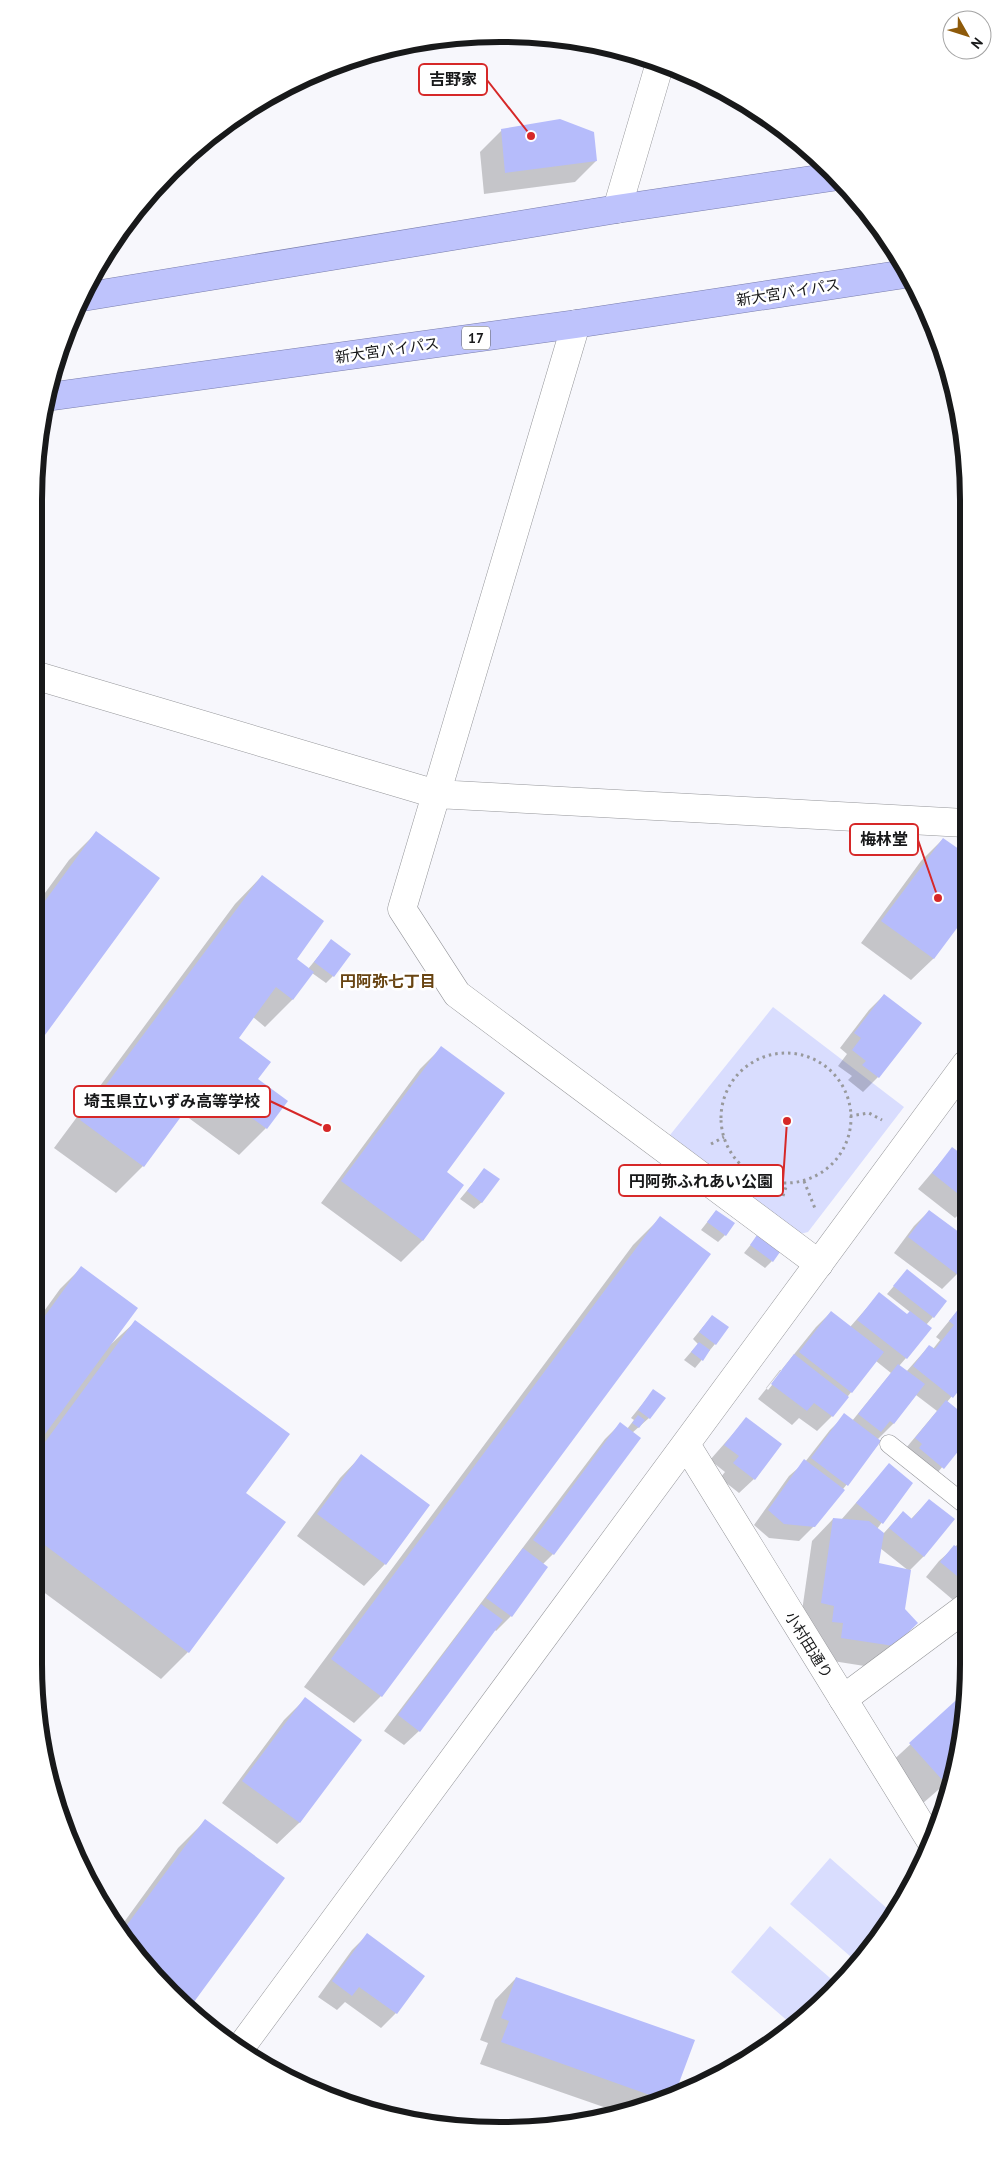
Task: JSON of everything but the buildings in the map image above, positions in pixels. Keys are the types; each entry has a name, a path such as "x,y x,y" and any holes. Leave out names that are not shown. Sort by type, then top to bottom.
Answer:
{"highway":[{"path":"91,296 617,209 825,177"},
{"name":"新大宮バイパス","path":"55,396 576,324 900,275"}],"street":[{"path":"617,209 658,70"},
{"path":"576,324 402,909 458,994 819,1264"},
{"path":"42,677 436,794 960,822"},
{"path":"244,2043 687,1446 960,1072"},
{"name":"小村田通り","path":"687,1446 927,1834"},
{"path":"842,1699 960,1613"}],"lane":[{"path":"889,1444 960,1502"}],"path":[{"path":"801,1053 822,1063 839,1081 849,1101 850,1116 849,1132 840,1153 822,1173 804,1182 787,1184 764,1179 744,1166 729,1148 723,1134 721,1120 725,1093 732,1080 748,1064 769,1054 801,1053"},
{"path":"850,1116 869,1113 885,1122"},
{"path":"804,1182 820,1217"},
{"path":"812,1218 822,1204"}],"shaded area":[{"path":"773,1007 904,1107 808,1232 800,1234 670,1135"},
{"path":"830,1858 888,1909 852,1958 790,1904"},
{"path":"770,1926 833,1980 788,2021 731,1972"}],"place":[{"name":"吉野家","path":"531,136"},
{"name":"梅林堂","path":"938,898"},
{"name":"円阿弥ふれあい公園","path":"787,1121"},
{"name":"埼玉県立いずみ高等学校","path":"327,1128"}],"district":[{"name":"円阿弥七丁目","path":"388,981"}]}
